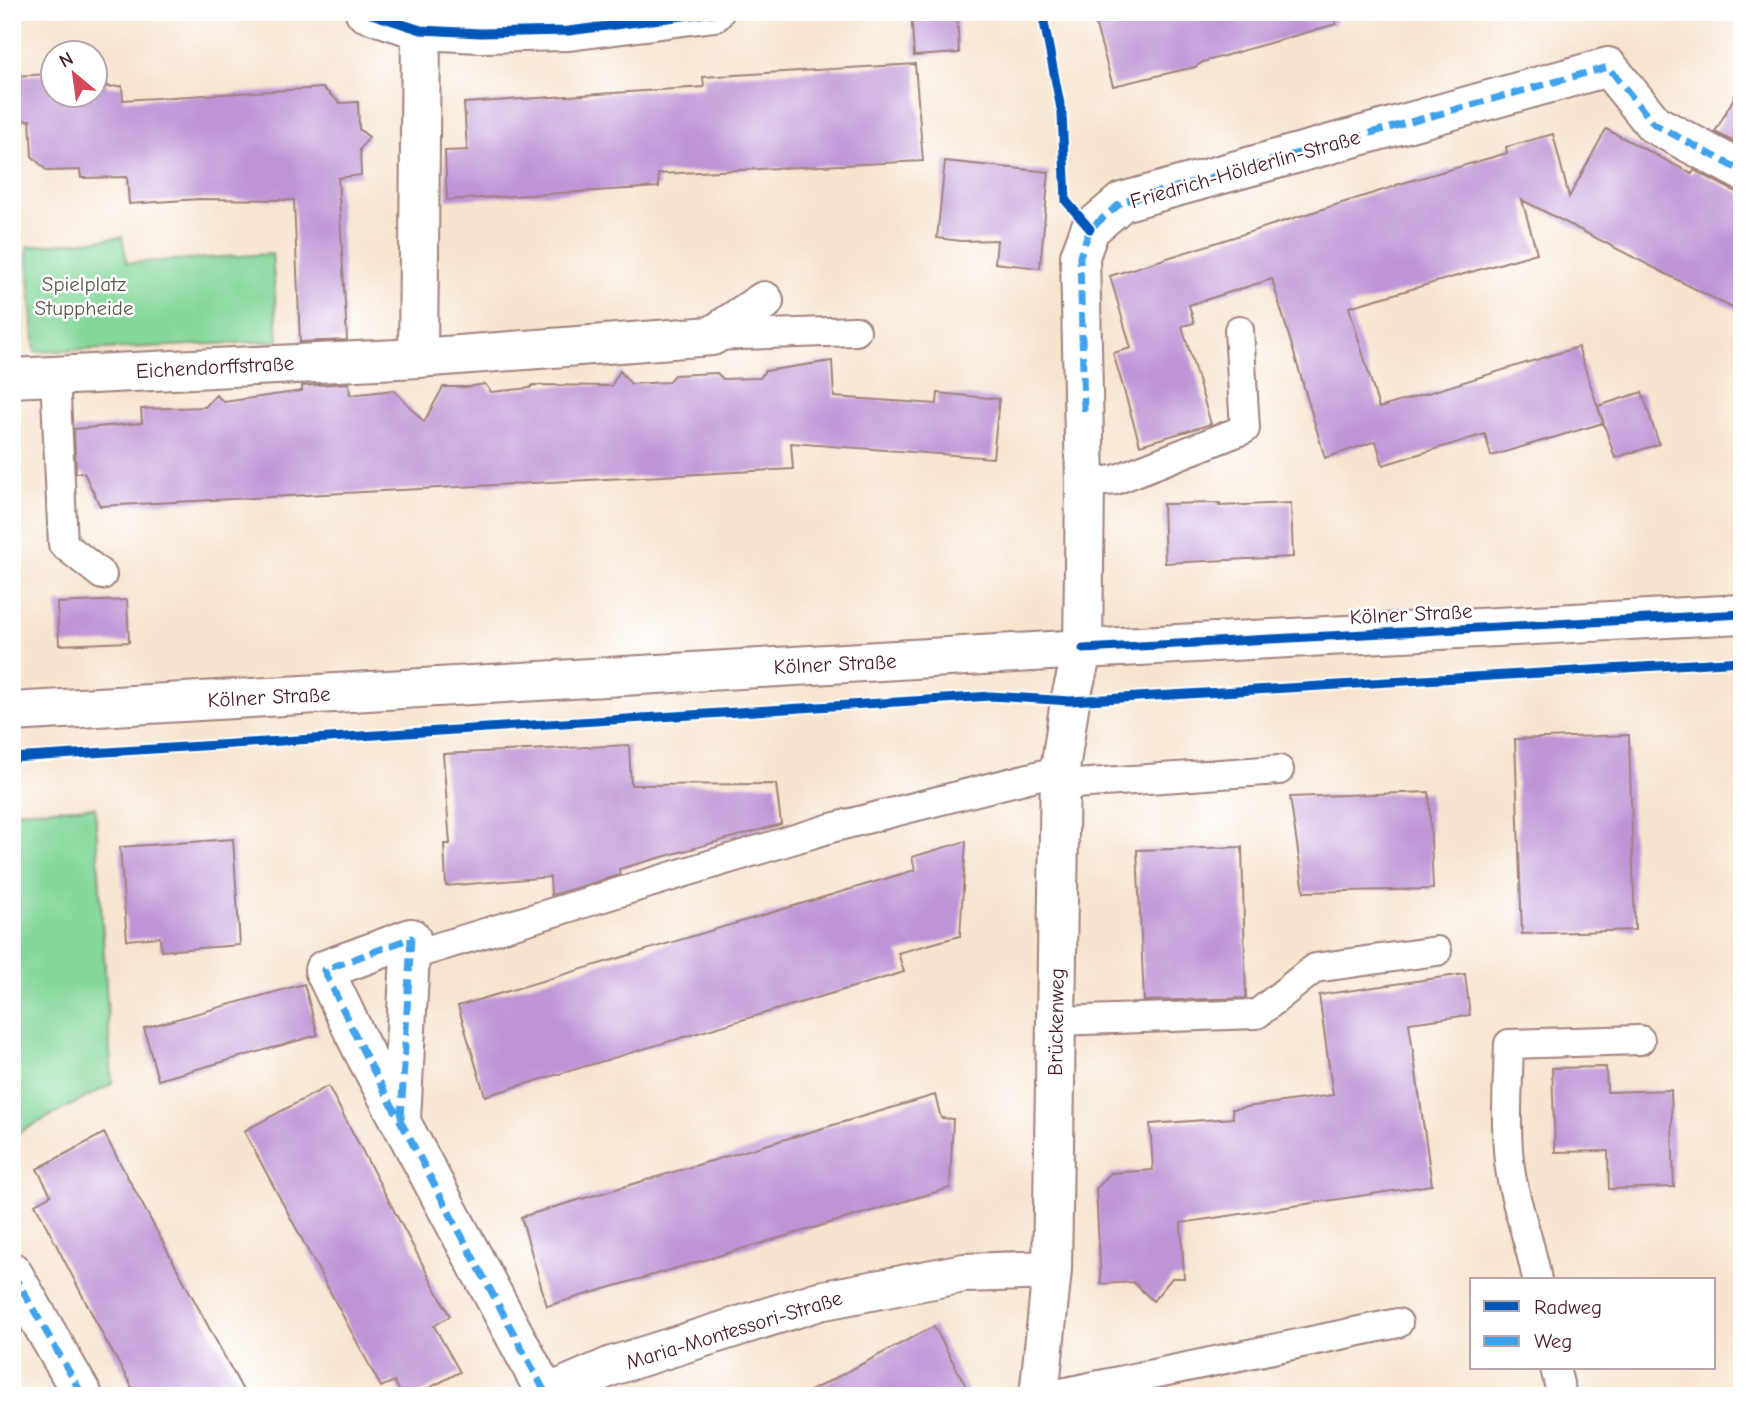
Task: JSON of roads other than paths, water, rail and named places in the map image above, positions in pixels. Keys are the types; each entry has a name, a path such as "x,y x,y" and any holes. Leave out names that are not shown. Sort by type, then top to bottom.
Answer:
{"street":[{"path":"365,12 421,30 480,33 569,31 714,12"},
{"path":"418,358 421,30"},
{"name":"Friedrich-Hölderlin-Straße","path":"1083,649 1085,483 1080,256 1090,229 1122,202 1608,67 1654,124 1742,171"},
{"name":"Eichendorffstraße","path":"12,378 418,358 712,336 764,301"},
{"name":"Kölner Straße","path":"12,712 1083,649 1742,614"},
{"name":"Brückenweg","path":"1039,1396 1052,1270 1060,777 1070,701 1083,649"},
{"name":"Maria-Montessori-Straße","path":"409,956 411,938 324,970 362,1049 544,1395 612,1366 819,1301 964,1273 1052,1270"},
{"path":"401,1119 409,956"},
{"path":"12,1272 83,1396"}],"lane":[{"path":"1085,483 1115,480 1245,429 1239,330"},
{"path":"712,336 856,331"},
{"path":"55,375 63,544 102,575"},
{"path":"409,956 831,828 1060,777 1279,771"},
{"path":"1056,1021 1257,1014 1315,968 1437,951"},
{"path":"1537,1278 1511,1174 1507,1096 1509,1044 1640,1040"},
{"path":"1047,1396 1398,1323"},
{"path":"1556,1370 1562,1396"}],"park label":[{"name":"Spielplatz Stuppheide","path":"84,296"}]}
